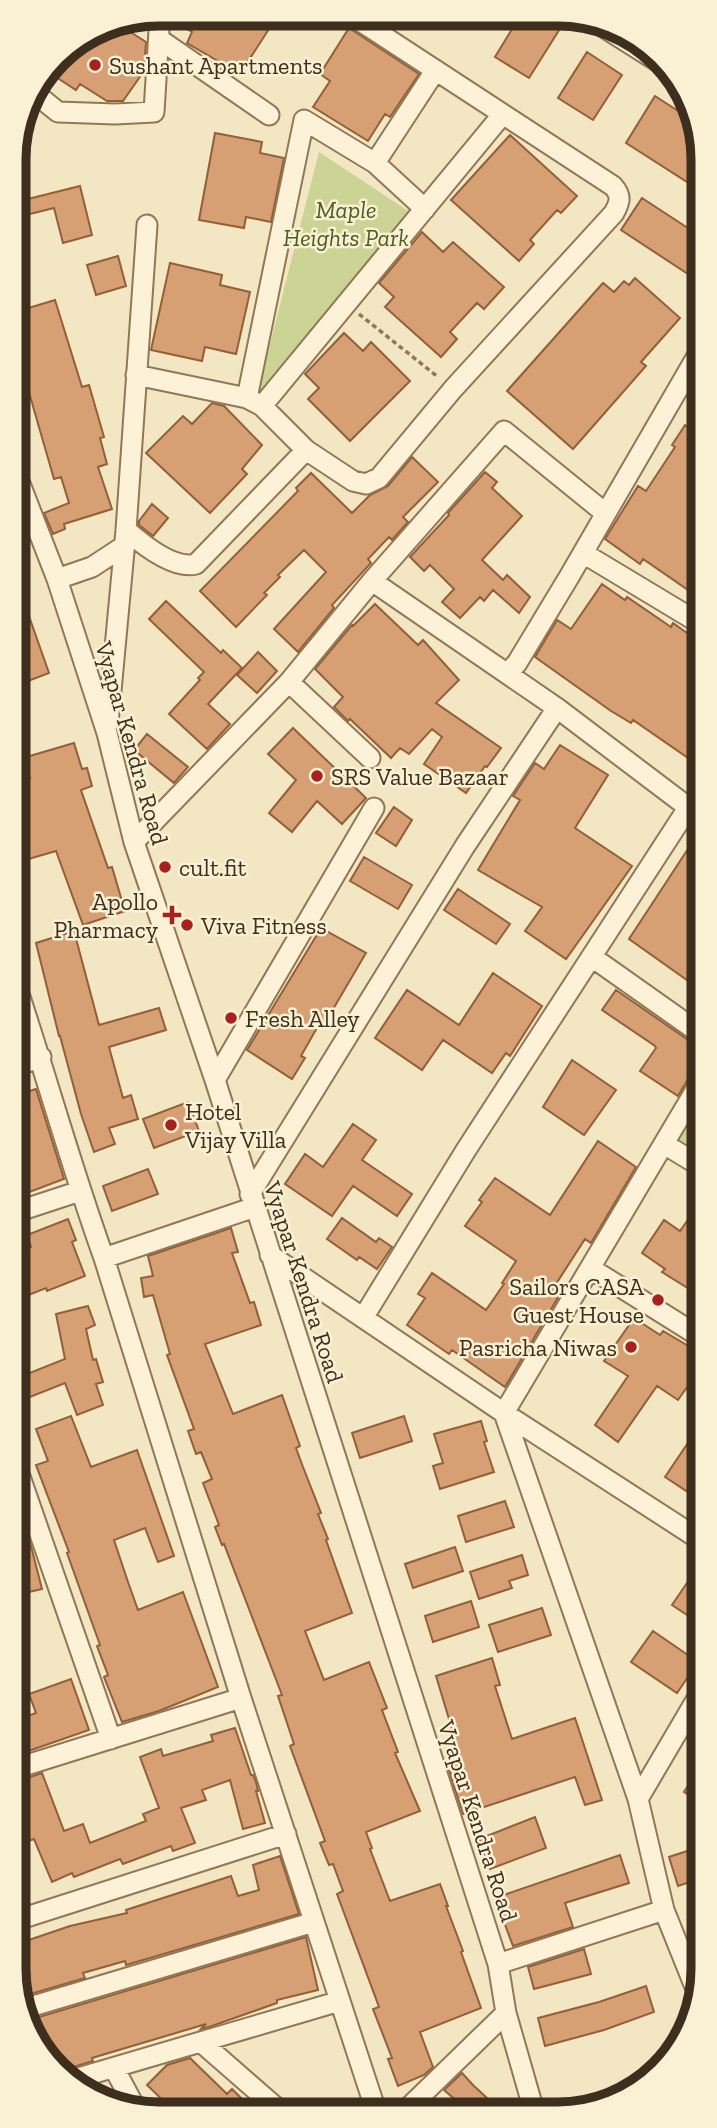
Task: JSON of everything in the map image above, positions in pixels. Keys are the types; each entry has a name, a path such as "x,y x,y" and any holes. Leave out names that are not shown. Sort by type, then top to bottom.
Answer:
{"street":[{"path":"136,375 254,402 306,450 353,481 366,484 379,478 453,389 614,213 620,201 619,193 613,186 368,26"},
{"path":"41,98 58,112 154,112 159,27"},
{"path":"159,38 269,115"},
{"path":"375,163 435,71"},
{"path":"254,402 346,304 502,116"},
{"path":"254,402 304,120 375,163 425,209"},
{"path":"107,733 125,538 147,225"},
{"path":"507,674 528,645 691,367"},
{"path":"134,842 289,682 372,581 504,431 605,513"},
{"path":"125,538 177,564 196,564 306,450"},
{"name":"Vyapar Kendra Road","path":"27,504 57,579 107,733 134,842 215,1080 498,1964 506,2014 531,2102"},
{"path":"57,579 92,567 125,538"},
{"path":"583,553 691,617"},
{"path":"372,581 556,708 691,810"},
{"path":"289,682 370,758"},
{"path":"104,1258 253,1200 465,846 556,708"},
{"path":"215,1080 374,808"},
{"path":"363,1318 466,1150 592,957 691,818"},
{"path":"592,957 691,1027"},
{"path":"27,1015 79,1191 104,1258 242,1698 373,2102"},
{"path":"26,1062 41,1057"},
{"path":"690,1100 504,1413 638,1799 664,1910 690,1975"},
{"path":"664,1144 690,1160"},
{"path":"26,1209 79,1191"},
{"path":"270,1255 504,1413 690,1533"},
{"path":"590,1268 690,1331"},
{"path":"26,1495 111,1739"},
{"path":"26,1765 242,1698"},
{"path":"638,1799 690,1710"},
{"path":"26,1917 286,1834"},
{"path":"498,1964 664,1910"},
{"path":"32,2007 314,1922"},
{"path":"82,2077 340,2001"},
{"path":"414,2102 506,2014"},
{"path":"201,2042 270,2102"},
{"path":"114,2068 130,2098"}],"path":[{"path":"346,304 453,389"}],"green space":[{"name":"Maple Heights Park","path":"319,152 410,212 256,399"},
{"path":"690,1099 690,1160 664,1144"}],"building":[{"path":"514,26 561,27 529,78 495,57"},
{"path":"184,27 270,27 240,74 187,43 192,32"},
{"path":"349,28 419,74 390,117 385,114 368,141 313,107 330,81 320,74"},
{"name":"Sushant Apartments","path":"128,30 146,42 144,71 123,101 107,101 80,84 76,90 55,76 85,49 100,40"},
{"path":"587,52 622,75 593,120 558,98"},
{"path":"655,96 684,116 691,159 691,184 626,143"},
{"path":"215,133 262,142 260,153 284,158 271,222 246,217 244,228 199,220"},
{"path":"510,135 577,196 561,213 557,210 530,240 534,244 519,261 451,200"},
{"path":"80,186 92,235 63,243 54,208 27,215 27,195 28,199"},
{"path":"642,198 691,230 691,276 621,230"},
{"path":"422,232 443,252 453,242 504,287 484,309 477,303 450,332 457,339 441,357 385,307 394,297 379,283"},
{"path":"118,256 126,286 96,295 87,265"},
{"path":"170,263 222,275 220,285 250,292 236,354 205,347 202,361 151,350"},
{"path":"635,278 680,318 641,362 646,366 573,449 507,391 603,283 614,292 624,281 629,285"},
{"path":"55,300 82,387 89,385 104,437 100,438 107,464 98,467 112,509 64,524 65,529 53,534 44,513 69,503 61,477 54,479 27,389 27,308"},
{"path":"344,333 363,351 371,342 410,381 350,441 308,399 319,388 305,374"},
{"path":"212,403 224,406 262,445 242,469 247,474 210,513 146,453 183,416 192,424"},
{"path":"685,425 691,429 691,592 643,559 640,564 605,539 638,486 646,491 675,447 672,445"},
{"path":"412,457 438,482 403,517 408,522 392,540 389,537 368,559 371,563 332,605 334,608 298,652 274,629 326,572 304,550 278,575 280,577 264,593 267,595 236,627 200,591 298,491 296,488 311,473 352,513 370,495 388,486"},
{"path":"485,472 497,482 492,488 522,516 482,560 503,580 507,575 530,597 519,613 493,590 484,601 480,597 460,618 442,602 454,589 430,565 424,571 410,557"},
{"path":"152,504 168,518 153,536 139,525 139,521"},
{"path":"602,584 625,600 627,597 671,627 673,623 691,636 691,760 633,720 631,723 611,711 535,657 557,620 571,629"},
{"path":"166,601 221,653 223,650 242,668 208,704 230,724 207,749 169,714 204,672 149,619"},
{"path":"375,604 418,645 423,640 459,680 436,703 501,748 466,793 424,764 442,737 432,729 409,754 400,748 391,758 334,707 343,697 315,669 352,625"},
{"path":"27,610 49,673 27,682"},
{"path":"258,652 277,671 257,693 237,675"},
{"name":"SRS Value Bazaar","path":"293,728 366,798 342,824 317,801 292,832 269,813 296,780 268,754"},
{"path":"147,734 188,767 174,783 134,750"},
{"path":"74,743 82,769 87,768 92,786 81,790 108,868 112,867 125,911 83,925 56,851 27,860 27,779 30,778 27,757"},
{"path":"560,745 608,775 575,828 632,866 566,959 525,931 542,907 478,870 520,800 513,796 535,763 544,769"},
{"path":"394,807 412,820 396,846 376,833"},
{"path":"691,845 691,983 629,939"},
{"path":"364,857 412,885 398,909 350,881"},
{"path":"458,889 510,924 496,944 444,910"},
{"path":"321,928 366,953 322,1028 318,1026 301,1056 305,1058 292,1079 247,1050"},
{"path":"74,931 99,1025 159,1008 166,1030 109,1047 123,1098 131,1095 138,1119 109,1128 115,1144 94,1152 59,1036 36,943"},
{"path":"493,973 542,1006 510,1056 506,1053 492,1073 443,1040 422,1070 375,1038 407,990 459,1025"},
{"path":"616,990 691,1042 690,1075 678,1096 640,1071 655,1046 602,1010"},
{"path":"572,1060 616,1090 584,1135 543,1107"},
{"path":"36,1089 64,1179 26,1193 26,1092"},
{"name":"Hotel Vijay Villa","path":"188,1102 199,1131 154,1148 143,1119"},
{"path":"353,1124 376,1140 362,1160 412,1194 397,1216 353,1186 332,1216 285,1184 305,1154 323,1167"},
{"path":"598,1141 636,1167 591,1243 585,1239 556,1284 563,1289 505,1387 452,1350 449,1354 407,1325 425,1298 418,1294 432,1273 486,1310 504,1284 502,1283 516,1261 465,1226 495,1178 550,1215"},
{"path":"148,1169 158,1194 112,1211 103,1186"},
{"path":"690,1216 690,1290 662,1272 665,1269 642,1253 664,1220 680,1231"},
{"path":"342,1218 376,1242 379,1238 392,1247 377,1269 359,1257 357,1260 327,1239"},
{"path":"68,1219 76,1240 72,1242 85,1276 26,1296 26,1249 31,1247 27,1235"},
{"path":"231,1228 238,1252 232,1253 261,1325 205,1344 233,1414 282,1395 300,1446 296,1448 321,1513 318,1514 328,1539 326,1540 352,1613 305,1631 324,1680 369,1662 387,1708 382,1710 398,1752 395,1753 420,1811 366,1832 372,1848 370,1849 390,1901 440,1884 481,2008 420,2032 433,2067 424,2075 398,2086 388,2059 392,2058 373,2009 379,2007 337,1894 343,1891 333,1864 329,1865 320,1843 325,1841 290,1746 294,1744 278,1696 282,1695 215,1527 219,1525 203,1483 212,1479 201,1452 196,1454 188,1431 194,1429 167,1355 170,1354 153,1295 144,1297 141,1278 153,1276 148,1256"},
{"path":"88,1306 95,1325 86,1329 93,1360 96,1359 103,1382 96,1384 103,1405 77,1415 65,1383 26,1398 26,1374 65,1359 56,1314"},
{"path":"634,1318 660,1335 663,1331 690,1347 690,1383 678,1400 657,1386 618,1442 595,1425 628,1376 604,1361"},
{"path":"71,1416 91,1467 137,1450 174,1556 158,1562 145,1528 114,1540 128,1582 138,1610 183,1592 218,1687 159,1711 122,1722 104,1677 108,1675 97,1646 100,1645 67,1553 69,1552 36,1465 48,1461 36,1429"},
{"path":"404,1416 412,1441 360,1458 352,1433"},
{"path":"481,1421 487,1441 484,1442 494,1472 440,1489 433,1466 443,1463 434,1434"},
{"path":"690,1439 690,1489 688,1492 665,1477"},
{"path":"505,1501 514,1527 466,1542 458,1516"},
{"path":"26,1532 31,1546 42,1589 26,1593"},
{"path":"455,1547 463,1571 413,1588 405,1564"},
{"path":"522,1555 528,1575 509,1581 512,1588 479,1599 470,1572"},
{"path":"690,1578 690,1617 672,1605"},
{"path":"471,1601 479,1627 433,1642 425,1616"},
{"path":"542,1608 551,1635 498,1652 489,1625"},
{"path":"653,1631 690,1657 690,1674 677,1693 631,1662"},
{"path":"492,1658 500,1685 495,1686 512,1739 575,1718 602,1800 585,1805 575,1777 463,1814 447,1764 461,1759 436,1676"},
{"path":"71,1679 89,1730 26,1752 26,1717 36,1713 29,1694"},
{"path":"235,1728 251,1775 256,1782 265,1823 243,1829 230,1780 202,1790 206,1800 181,1808 195,1843 173,1851 171,1846 123,1864 120,1859 74,1877 72,1873 52,1882 34,1839 26,1842 26,1792 29,1791 26,1778 42,1773 64,1831 83,1824 90,1843 146,1821 143,1814 159,1808 140,1757 161,1749 163,1756 213,1741 211,1735"},
{"path":"690,1782 690,1796 684,1792"},
{"path":"535,1817 546,1848 490,1869 479,1839"},
{"path":"687,1851 690,1882 678,1886 669,1857"},
{"path":"620,1855 629,1883 565,1903 573,1927 513,1946 495,1898"},
{"path":"280,1856 299,1914 126,1965 125,1961 83,1973 85,1978 29,1994 26,1941 70,1926 127,1913 126,1910 231,1876 238,1896 259,1890 253,1865"},
{"path":"306,1937 318,1990 277,2000 277,2003 209,2027 201,2029 206,2024 92,2058 93,2061 71,2068 54,2050 35,2018"},
{"path":"584,1949 591,1974 534,1989 528,1967"},
{"path":"646,1986 654,2012 604,2030 545,2046 538,2018"},
{"path":"190,2058 227,2094 232,2089 245,2102 165,2102 147,2085 167,2065"},
{"path":"462,2073 491,2102 458,2102 444,2090"}],"place":[{"name":"Sushant Apartments","path":"95,65"},
{"name":"SRS Value Bazaar","path":"317,776"},
{"name":"cult.fit","path":"165,867"},
{"name":"Apollo Pharmacy","path":"172,915"},
{"name":"Viva Fitness","path":"187,925"},
{"name":"Fresh Alley","path":"231,1018"},
{"name":"Hotel Vijay Villa","path":"171,1125"},
{"name":"Sailors CASA Guest House","path":"658,1300"},
{"name":"Pasricha Niwas","path":"631,1347"}]}
